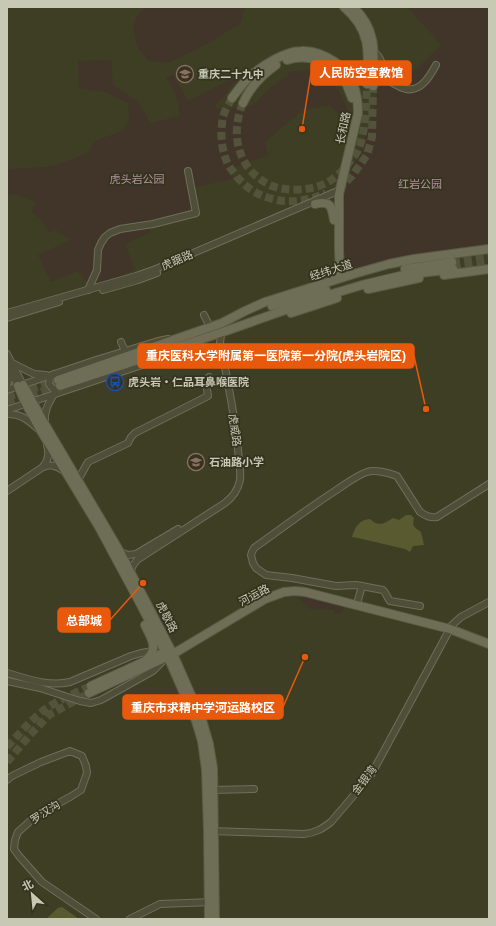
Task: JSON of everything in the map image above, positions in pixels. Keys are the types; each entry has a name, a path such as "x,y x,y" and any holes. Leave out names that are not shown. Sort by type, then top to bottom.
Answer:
{"main road":[{"path":"344,7 359,22 365,36 368,47 370,85"},
{"path":"352,7 364,20 372,35 373,50 370,85"},
{"name":"长和路","path":"232,98 244,82 252,75 281,56 301,51 313,52 322,55 340,66 352,81 358,100 358,113 337,193 339,249 337,279"},
{"name":"长和路","path":"243,103 252,87 275,65 285,60 301,57 321,60 329,64 337,70 351,92 353,100 352,112 337,193 334,220 337,279"},
{"path":"315,204 324,202 328,204 332,211 334,220"},
{"name":"经纬大道","path":"59,383 222,323 265,302 337,279 389,264 414,259 489,249"},
{"path":"59,383 184,345 282,310 362,284 453,265 399,270 260,309 222,323"},
{"path":"242,325 284,315 338,297 375,287 412,279 489,269"},
{"name":"虎歇路","path":"21,385 43,428 78,480 131,571 202,720 213,768 211,831 212,902 215,919"},
{"name":"虎歇路","path":"43,428 46,439 95,521 140,605 169,653 196,721 202,741 211,831"},
{"name":"河运路","path":"489,639 451,627 358,600 305,587 283,588 264,596 169,653 146,661 90,690 169,653 265,600 284,592 305,592 451,627 489,644"},
{"path":"140,605 144,620 154,644 153,651 146,661"},
{"name":"虎歇路","path":"209,919 212,902"}],"street":[{"path":"373,50 379,57 391,82 404,88 411,89 419,87 428,79 436,65"},
{"path":"370,85 379,75 382,74 389,78"},
{"path":"88,290 97,270 98,250 105,237 120,229 153,224 196,213 188,171"},
{"name":"虎踞路","path":"7,318 158,273 337,193"},
{"name":"虎踞路","path":"7,313 156,269 337,193"},
{"path":"204,315 210,327"},
{"name":"虎威路","path":"131,571 137,560 225,503 237,489 240,469 236,426 220,343 223,332"},
{"path":"7,390 21,385 59,383 125,351 158,341 187,335"},
{"name":"虎威路","path":"120,552 131,556 143,551 223,500 235,487 238,476 233,430 217,344 214,340 208,337"},
{"path":"122,342 125,351"},
{"name":"虎歇路","path":"7,354 9,365 21,385"},
{"path":"7,385 9,380 9,365 34,374 44,375 59,383"},
{"path":"78,480 88,462 128,443 135,433 208,396 204,382 209,377"},
{"path":"7,414 26,418 43,428 44,414 59,383"},
{"path":"7,410 54,394"},
{"path":"7,492 43,467 48,460 49,454 46,439"},
{"path":"43,467 54,465 58,466 67,473"},
{"path":"420,606 390,601 383,590 356,585 336,586 266,575 256,568 251,555 254,548 309,508 367,472 373,471 397,476 420,512 425,516 432,518 437,517 489,484"},
{"path":"358,600 362,586"},
{"path":"451,627 461,617 489,602"},
{"name":"金银湾","path":"211,831 304,834 318,831 331,822 371,775 451,627"},
{"path":"61,695 58,688 70,682 131,656 153,651"},
{"path":"7,681 40,688 86,703 96,702 153,671 169,653"},
{"path":"7,673 50,684 63,684 70,682"},
{"name":"罗汉沟","path":"7,780 41,762 70,751 82,756 87,773 81,790 37,815 18,832 14,849 42,882 96,919"},
{"path":"213,790 254,790"},
{"path":"130,919 160,904 212,902"}],"green space":[{"path":"146,7 245,7 240,24 205,45 168,63 148,61 137,46 133,28 138,14"},
{"name":"红岩公园","path":"407,7 489,7 489,248 418,255 351,269 342,264 342,206 348,178 373,114 381,68 414,71 441,45"},
{"name":"虎头岩公园","path":"111,60 113,85 140,104 150,123 180,116 176,96 166,78 173,74 188,101 240,74 223,98 214,106 220,110 253,105 270,88 289,75 288,72 310,71 318,73 337,88 345,103 349,118 346,122 330,105 303,110 265,142 268,156 233,167 233,179 194,187 198,215 149,229 150,233 125,244 135,270 111,280 93,284 87,282 78,271 51,282 38,255 70,240 56,230 49,233 46,226 32,213 35,202 14,194 7,195 7,169 44,167 59,164 83,155 89,151 94,142 122,131 125,128 129,114 128,103 105,92 79,88 78,61"},
{"path":"295,595 345,605 341,614 334,613 334,610 310,609"}],"shaded area":[{"path":"406,515 411,515 414,518 413,525 421,532 424,545 413,546 410,552 405,549 352,537 356,527 360,522 366,519 370,519 373,522 381,524 393,518 399,520"},
{"path":"62,907 79,919 46,919 58,908"}],"tunnel":[{"path":"243,103 239,114 237,138 239,149 249,169 257,177 274,187 296,190 311,188 324,184 337,176 357,152 363,135 367,84"},
{"path":"337,188 343,185 352,176 367,155 372,137 373,86"},
{"path":"232,98 223,117 222,140 225,157 230,168 237,177 257,193 280,201 306,200 326,193"},
{"path":"452,262 489,256"},
{"path":"453,269 489,264"},
{"path":"7,397 58,380"},
{"path":"7,403 59,386"},
{"path":"7,747 29,723 49,706 91,686"},
{"path":"7,762 49,715 89,693"}],"place":[{"name":"重庆二十九中","path":"185,74"},
{"name":"人民防空宣教馆","path":"302,129"},
{"name":"虎头岩‧仁品耳鼻喉医院","path":"115,382"},
{"name":"重庆医科大学附属第一医院第一分院(虎头岩院区)","path":"426,409"},
{"name":"石油路小学","path":"196,462"},
{"name":"总部城","path":"143,583"},
{"name":"重庆市求精中学河运路校区","path":"305,657"}]}
